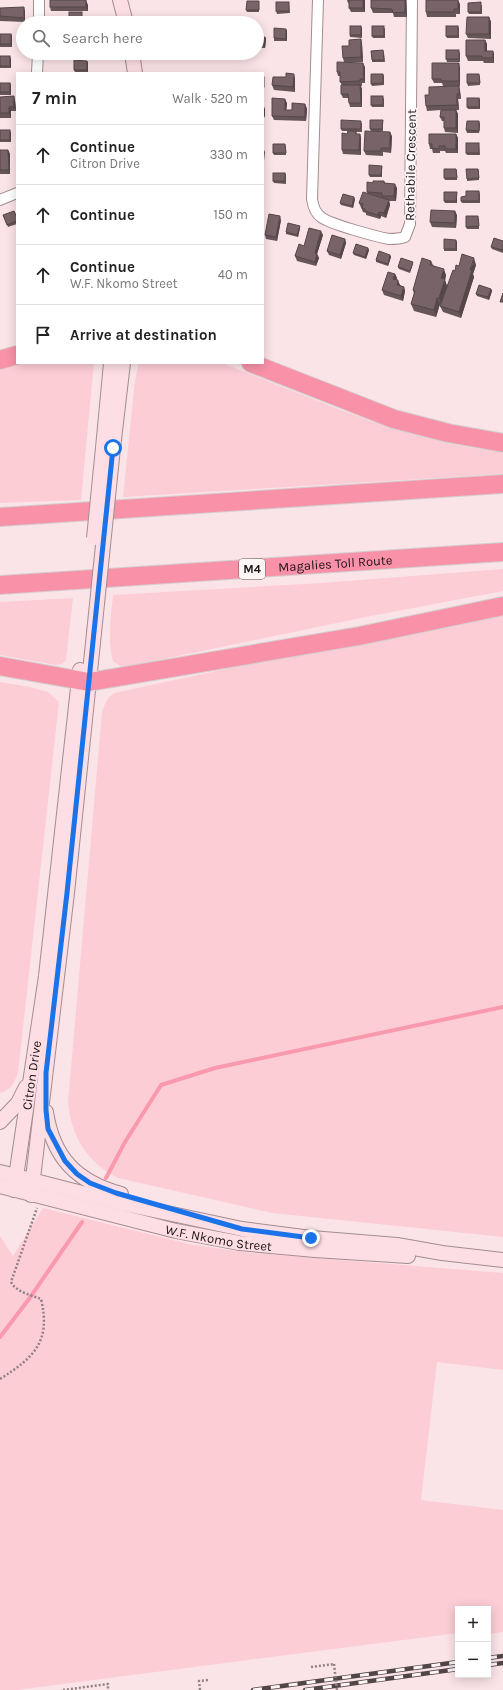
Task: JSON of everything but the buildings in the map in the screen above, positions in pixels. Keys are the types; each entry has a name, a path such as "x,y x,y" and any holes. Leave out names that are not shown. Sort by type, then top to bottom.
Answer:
{"highway":[{"path":"0,360 16,355"},
{"path":"254,364 394,419 448,433 503,443"},
{"path":"0,517 503,484"},
{"name":"Magalies Toll Route","path":"0,585 503,552"},
{"path":"0,666 84,682 352,637 503,606"}],"main road":[{"path":"120,0 124,16"},
{"path":"127,0 130,16"},
{"path":"133,60 135,72"},
{"name":"Citron Drive","path":"14,1190 40,1070 67,893 84,682 108,448 111,364"},
{"name":"Citron Drive","path":"108,448 123,364"},
{"path":"0,1122 18,1103 40,1070"},
{"path":"40,1070 48,1129 65,1161 77,1174 90,1183 116,1193 242,1229"},
{"name":"Citron Drive","path":"35,1196 33,1180 40,1070"},
{"name":"W.F. Nkomo Street","path":"0,1172 125,1204 242,1229 311,1238 397,1245 442,1253 503,1260"},
{"name":"W.F. Nkomo Street","path":"0,1186 176,1231 240,1244 404,1256 422,1256 442,1253"}],"street":[{"path":"39,0 39,16"},
{"name":"Rethabile Crescent","path":"318,0 312,198 314,209 321,218 332,223 388,238 398,239 405,237 410,224 412,0"},
{"path":"37,72 38,60"},
{"path":"0,200 16,193"}],"path":[{"path":"0,1378 32,1355 43,1335 45,1314 41,1299 19,1290 13,1286 11,1282 35,1196"},
{"path":"311,1667 334,1664 337,1690"},
{"path":"200,1690 199,1681 208,1680"},
{"path":"63,1690 108,1684 108,1690"}],"shaded area":[{"path":"20,364 94,364 81,500 0,503 0,370"},
{"path":"139,364 225,364 338,409 394,429 451,444 503,453 503,474 123,497 135,380"},
{"path":"503,569 503,591 366,617 130,666 120,666 113,661 111,653 110,637 113,595 321,583"},
{"path":"73,598 66,660 62,664 56,665 0,655 0,602"},
{"path":"503,612 503,1237 272,1213 118,1178 107,1172 89,1156 82,1147 73,1126 68,1102 102,712 105,703 114,693 370,638"},
{"path":"0,682 30,687 48,692 59,702 18,1073 12,1086 0,1093"},
{"path":"43,1208 189,1244 242,1252 503,1273 503,1370 437,1362 421,1500 503,1510 503,1632 491,1634 491,1606 455,1606 455,1633 17,1690 0,1690 0,1236 13,1256"}],"waterway":[{"path":"106,1178 125,1142 161,1085 215,1068 503,1007"},
{"path":"0,1337 29,1299 82,1222"}],"railway":[{"path":"491,1658 503,1656"},
{"path":"253,1690 455,1662"},
{"path":"491,1665 503,1663"},
{"path":"305,1690 455,1669"}],"route":[{"path":"113,448 67,893 46,1073 45,1094 48,1129 65,1161 77,1174 90,1183 116,1193 242,1229 311,1238"}]}
